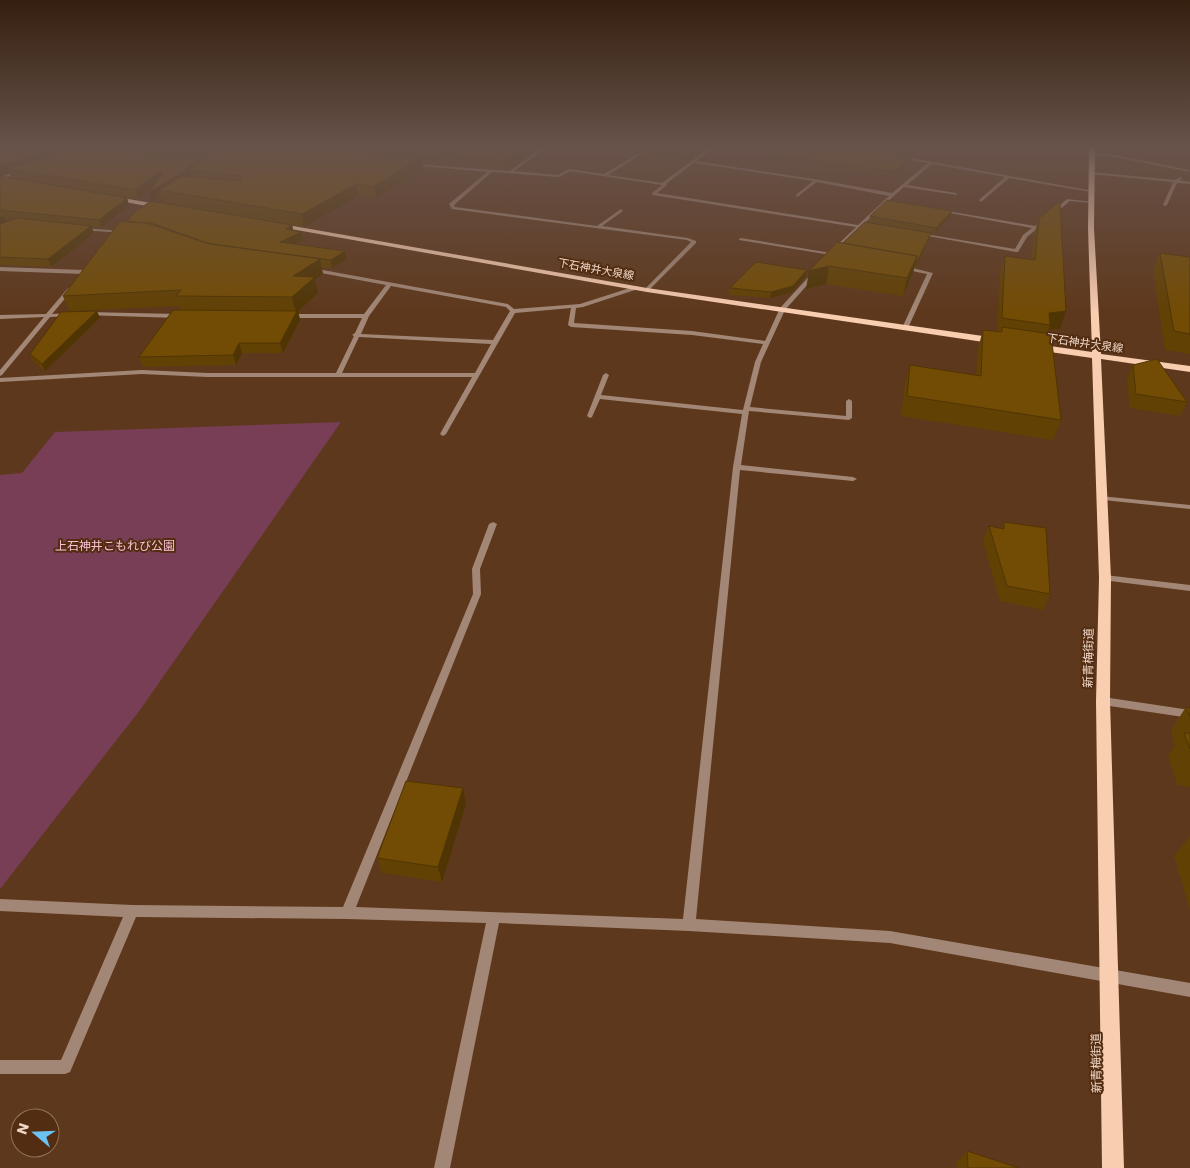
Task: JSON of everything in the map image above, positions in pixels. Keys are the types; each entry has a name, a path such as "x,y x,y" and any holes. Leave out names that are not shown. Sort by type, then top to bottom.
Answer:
{"main road":[{"path":"139,203 168,208"},
{"name":"新青梅街道","path":"1092,203 1096,356 1103,498 1103,701 1113,1168"},
{"name":"下石神井大泉線","path":"272,225 647,290 1006,342"},
{"name":"下石神井大泉線","path":"1026,345 1190,369"}],"street":[{"path":"145,210 158,203"},
{"path":"453,203 450,205 454,208 688,239 694,242 647,290"},
{"path":"709,203 872,226"},
{"path":"826,260 883,203"},
{"path":"889,203 894,203"},
{"path":"910,232 1016,250 1025,236 1066,203"},
{"path":"598,227 621,210"},
{"path":"932,210 1035,227"},
{"path":"109,238 114,231 124,224"},
{"path":"74,228 130,232"},
{"path":"741,239 842,256"},
{"path":"78,279 90,265"},
{"path":"900,267 930,273 905,328"},
{"path":"689,924 737,467 746,410 758,362 782,310 820,268"},
{"path":"0,269 84,272"},
{"path":"307,269 508,306 513,311 574,306 590,303 636,288"},
{"path":"338,376 366,316 390,284"},
{"path":"0,374 72,286"},
{"path":"574,306 571,325 692,333 766,343"},
{"path":"443,434 513,311"},
{"path":"0,317 48,315 183,316"},
{"path":"280,316 366,316"},
{"path":"356,335 495,342"},
{"path":"0,380 142,372 207,375 477,375"},
{"path":"590,416 606,375"},
{"path":"598,397 849,418 850,401"},
{"path":"737,467 853,479"},
{"path":"1103,498 1190,507"},
{"path":"347,913 478,594 476,569 493,524"},
{"path":"1104,578 1190,588"},
{"path":"1103,701 1190,714"},
{"path":"0,905 132,911 347,913 689,924 890,937 1110,974 1190,990"},
{"path":"0,1067 65,1067 132,911"},
{"path":"442,1168 494,917"}],"green space":[{"name":"上石神井こもれび公園","path":"341,422 140,710 0,889 0,475 22,473 55,432"}],"building":[{"path":"0,203 121,203 99,220 0,210"},
{"path":"149,203 160,203 292,225 286,229 301,232 280,242 345,251 331,260 210,244 151,223 127,222 133,213"},
{"path":"234,203 323,203 302,214"},
{"path":"884,203 902,203 952,211 936,228 870,216"},
{"path":"1060,203 1066,311 1049,313 1050,325 1002,318 1005,256 1035,260 1039,218"},
{"path":"17,218 91,226 48,259 0,257 0,224"},
{"path":"120,221 147,223 206,243 320,259 293,276 315,277 292,297 176,296 181,290 63,296"},
{"path":"865,222 931,233 916,262 917,256 843,243"},
{"path":"837,242 917,256 907,278 829,266 809,271"},
{"path":"1160,253 1190,257 1190,334 1174,331"},
{"path":"756,262 807,270 793,286 771,292 730,288"},
{"path":"173,310 297,311 280,343 239,343 233,355 139,357"},
{"path":"97,311 42,364 30,354 61,312"},
{"path":"1002,327 1051,334 1061,420 907,396 910,365 981,376 983,330 1002,332"},
{"path":"1157,359 1187,402 1136,394 1133,365"},
{"path":"1004,522 1046,528 1050,594 1007,586 989,526 1004,529"},
{"path":"1186,707 1190,708 1190,717"},
{"path":"1184,733 1190,733 1190,749"},
{"path":"406,781 463,788 438,867 377,858"},
{"path":"967,1151 1019,1168 968,1168"}]}
